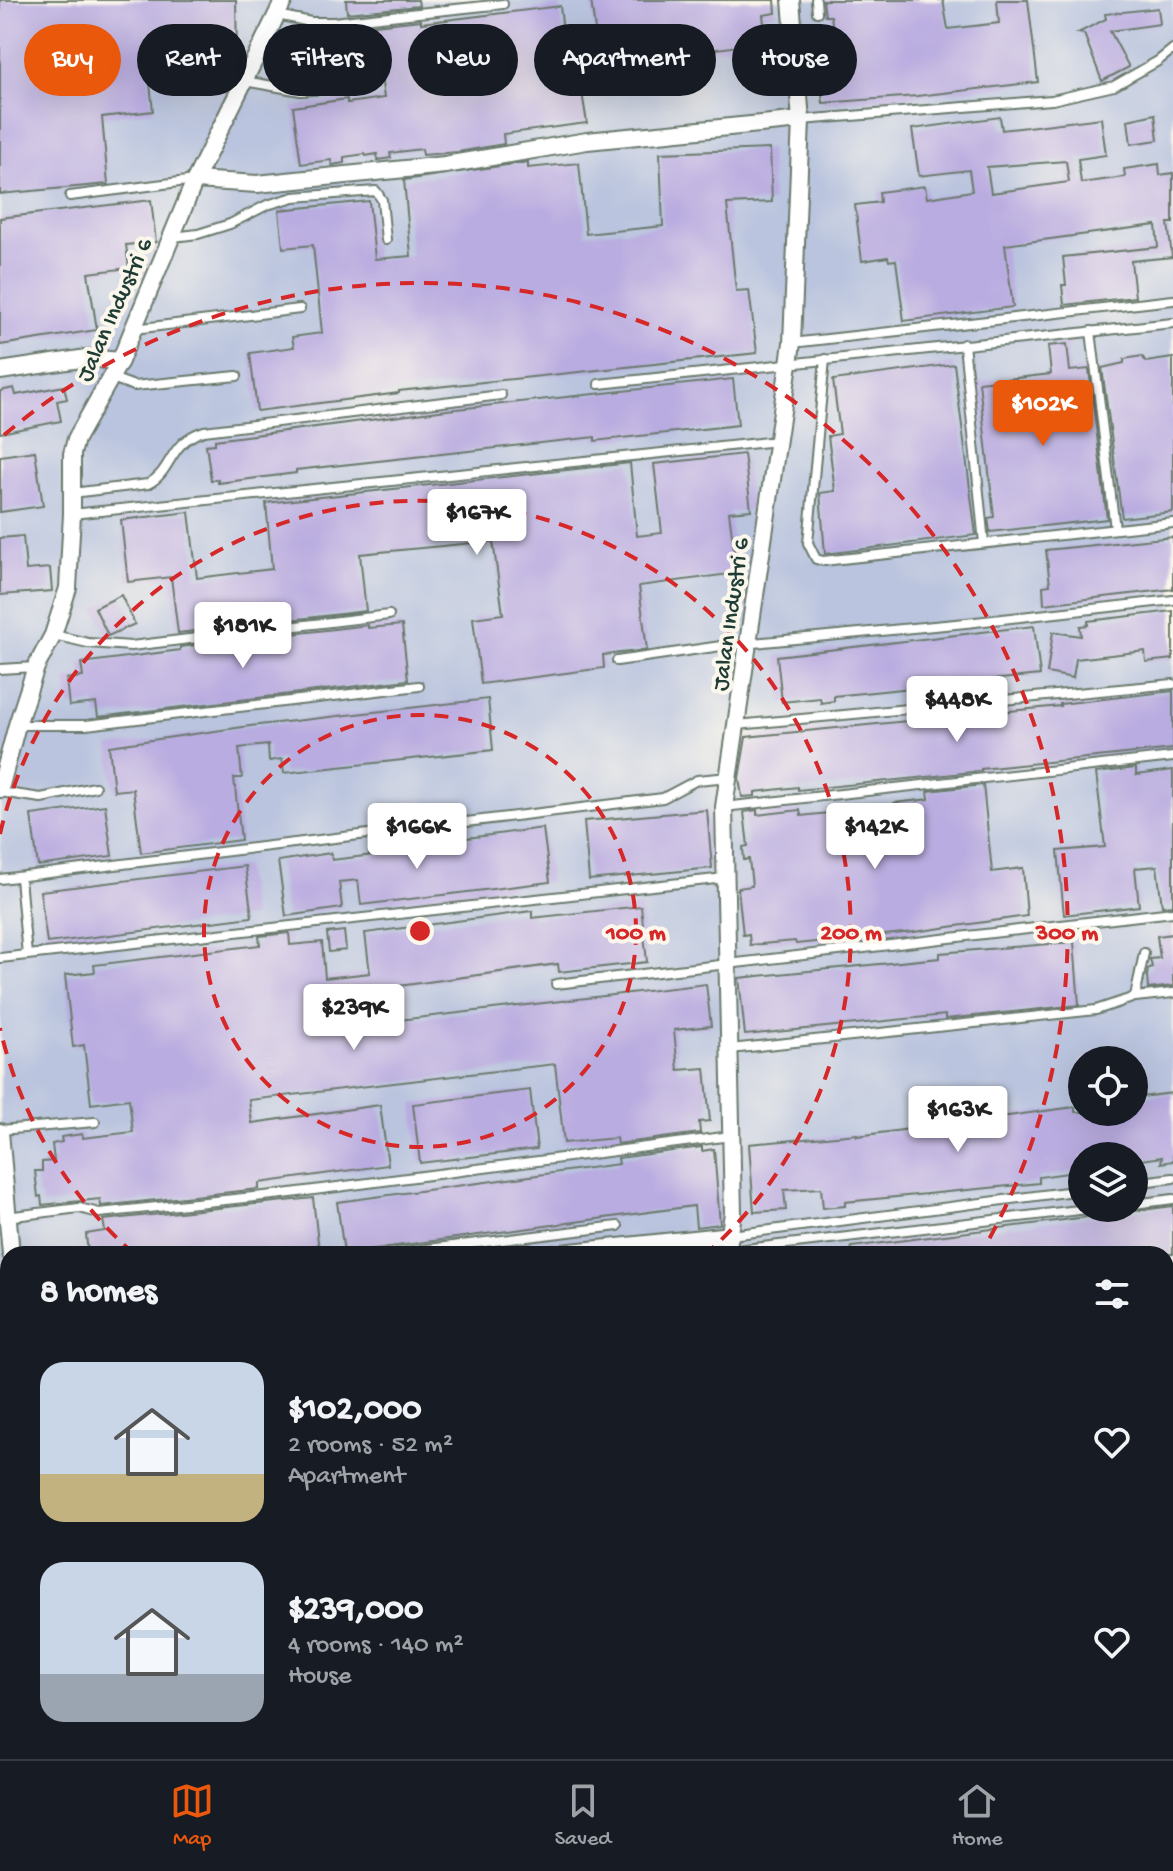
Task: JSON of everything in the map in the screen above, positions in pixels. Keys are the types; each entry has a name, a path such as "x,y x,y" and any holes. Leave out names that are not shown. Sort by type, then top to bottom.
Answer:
{"street":[{"name":"Jalan Industri 6","path":"728,1246 733,1213 724,807 792,343 801,120 791,0"},
{"name":"Jalan Industri 6","path":"247,75 280,8"},
{"name":"Jalan Industri 6","path":"0,790 36,667 53,635 68,588 72,454 76,439 120,361 195,180 237,96"},
{"path":"195,180 257,184 445,165 587,141 801,120"},
{"path":"0,371 87,358 120,361"},
{"path":"0,1131 4,1217 9,1246"}],"lane":[{"path":"816,0 817,12"},
{"path":"280,8 311,22 333,22 503,4"},
{"path":"801,120 1052,100 1114,86 1173,49"},
{"path":"70,196 195,180"},
{"path":"172,237 198,234 230,224 280,200 376,191 382,200 386,240"},
{"path":"792,343 1173,300"},
{"path":"133,330 300,309"},
{"path":"599,384 1173,323"},
{"path":"1091,331 1115,529"},
{"path":"964,344 984,543"},
{"path":"825,359 808,543 816,559 823,561 1173,523"},
{"path":"111,377 134,386 237,376"},
{"path":"72,493 148,484 156,480 180,444 204,431 501,395"},
{"path":"72,514 778,441"},
{"path":"617,661 721,646 1173,600"},
{"path":"53,635 88,643 131,646 389,615"},
{"path":"0,669 36,667"},
{"path":"737,725 1173,684"},
{"path":"17,725 86,725 419,686"},
{"path":"724,807 1173,757"},
{"path":"0,879 663,798 697,780 729,777"},
{"path":"0,790 41,798 95,787"},
{"path":"20,878 27,955"},
{"path":"0,958 726,878"},
{"path":"556,984 1173,912"},
{"path":"1135,997 1144,953"},
{"path":"729,1049 1096,1010 1135,997 1173,993"},
{"path":"0,1131 95,1122"},
{"path":"4,1217 79,1208 99,1213 283,1194 731,1136"},
{"path":"1148,1181 1173,1178"},
{"path":"734,1246 1068,1192"},
{"path":"1148,1202 1173,1199"},
{"path":"737,1246 1068,1211"},
{"path":"452,1246 618,1226"}],"shaded area":[{"path":"0,0 1173,0 1173,1246 0,1246"}],"building":[{"path":"0,0 236,0 236,24 137,24 137,96 151,96 153,111 102,117 108,184 0,194"},
{"path":"346,0 418,0 419,6 347,13"},
{"path":"591,0 775,0 776,13 763,15 764,24 732,24 732,47 716,49 716,24 594,24"},
{"path":"823,0 943,0 948,29 999,23 997,0 1028,0 1038,82 823,103 822,96 857,96 857,24 832,24 831,16 825,16"},
{"path":"560,6 562,24 534,24 534,96 583,96 587,123 503,134 504,144 458,152 423,155 422,149 390,153 391,158 378,160 377,154 365,154 344,157 344,163 332,165 331,160 301,164 293,107 392,96 392,24 383,24 421,20 421,23"},
{"path":"1158,8 1160,24 1110,31 1129,67 1102,81 1084,34 1078,33 1106,19 1105,14"},
{"path":"1155,114 1158,140 1131,144 1128,120"},
{"path":"1000,117 1002,130 1101,118 1106,155 1078,159 1081,183 1125,177 1124,169 1159,164 1160,175 1173,173 1173,223 1168,223 1172,257 1131,261 1135,297 1064,305 1062,285 1066,285 1063,257 1158,247 1156,225 1005,245 1013,307 904,321 896,260 889,261 888,257 862,261 855,205 880,202 879,192 925,186 927,198 972,191 969,170 919,176 912,129","holes":["1066,161 1069,182 991,193 987,167"]},
{"path":"770,149 772,202 727,204 736,291 749,290 757,353 399,391 257,411 250,353 294,347 292,337 322,333 313,245 283,248 279,210 369,201 375,259 411,256 404,180 528,162 528,168 579,163 586,234 663,226 660,153"},
{"path":"151,200 156,242 126,245 129,268 88,273 97,330 0,345 0,218"},
{"path":"1067,344 1070,371 1089,369 1107,519 990,532 988,518 994,517 979,382 1051,374 1048,346"},
{"path":"1142,356 1146,362 1173,358 1173,512 1122,518 1102,368"},
{"path":"954,364 976,535 825,554 820,493 835,491 828,436 840,434 833,380"},
{"path":"733,379 738,425 595,441 595,437 296,470 296,473 218,483 218,479 211,480 206,445 215,444 215,440 447,410"},
{"path":"64,386 67,399 57,401 61,421 0,433 0,391 14,388 16,395"},
{"path":"35,451 43,506 0,512 0,456"},
{"path":"744,454 751,510 729,512 737,573 639,586 647,650 603,655 604,668 481,684 473,618 503,614 493,541 360,554 366,611 178,633 171,577 128,582 121,520 189,512 197,578 272,569 266,503 630,463 637,536 662,533 654,464"},
{"path":"23,536 26,570 50,568 52,591 0,595 0,538"},
{"path":"1173,537 1173,589 1044,604 1043,586 1050,585 1046,550"},
{"path":"121,595 135,624 108,636 95,608"},
{"path":"1173,611 1173,659 1146,662 1145,651 1076,659 1073,678 1047,673 1053,632 1081,636 1080,626 1088,625 1088,621"},
{"path":"368,625 368,628 402,625 408,680 98,717 96,703 69,706 66,679 83,677 81,663 180,650 180,647"},
{"path":"1034,626 1040,675 834,696 834,701 821,703 820,698 782,702 777,656"},
{"path":"1173,691 1173,749 927,777 798,790 798,787 755,792 755,796 742,797 739,778 746,737 1060,706"},
{"path":"488,699 493,750 284,773 282,759 269,761 268,745 239,748 242,778 234,778 241,840 141,853 133,789 114,791 109,746 250,726"},
{"path":"1136,768 1136,775 1173,770 1173,905 1162,906 1157,866 1135,868 1139,906 1064,915 1058,851 1105,847 1096,773"},
{"path":"983,785 992,872 1023,868 1027,916 796,944 795,941 750,945 749,934 743,935 738,888 752,886 749,859 744,860 743,847 748,846 744,812 757,810 757,815 800,810 801,816 894,806 894,803 929,799 928,791"},
{"path":"105,805 112,856 38,866 31,815"},
{"path":"707,810 712,868 589,880 584,821"},
{"path":"543,828 550,882 361,905 358,880 339,882 342,908 286,916 278,861 331,853 332,860 398,852 398,847"},
{"path":"245,866 252,917 47,943 40,891"},
{"path":"641,906 647,962 559,972 558,964 362,991 365,1024 706,984 711,1026 674,1030 678,1070 705,1068 710,1121 699,1122 700,1133 617,1144 616,1138 564,1143 555,1064 249,1100 252,1123 380,1105 388,1165 259,1183 259,1189 101,1206 100,1199 42,1205 41,1196 38,1197 35,1171 42,1171 42,1162 54,1161 52,1144 62,1142 61,1137 82,1134 83,1138 133,1132 129,1099 91,1104 84,1045 73,1047 65,975 95,972 94,965 260,945 259,936 289,933 290,945 322,942 325,978 370,973 365,933 532,911 532,918"},
{"path":"344,931 346,950 329,952 327,933"},
{"path":"1173,934 1173,986 1148,989 1148,969 1152,967 1150,959 1160,958 1157,936"},
{"path":"1074,942 1079,1005 745,1035 739,978 940,958 940,953"},
{"path":"530,1090 537,1149 420,1163 413,1104"},
{"path":"1173,1093 1173,1161 1161,1163 1162,1157 1148,1159 1148,1142 1068,1142 1068,1173 1039,1177 1039,1183 845,1202 845,1206 823,1208 821,1188 784,1190 786,1210 754,1212 749,1144 857,1136 1068,1108 1068,1126 1148,1126 1148,1096"},
{"path":"702,1147 702,1151 714,1149 720,1224 696,1227 694,1206 396,1246 343,1246 337,1202 619,1164 618,1158"},
{"path":"313,1198 318,1246 87,1246 86,1234 105,1231 103,1220"},
{"path":"1173,1206 1173,1246 859,1246 1068,1219 1068,1222 1148,1222 1148,1209"}]}
